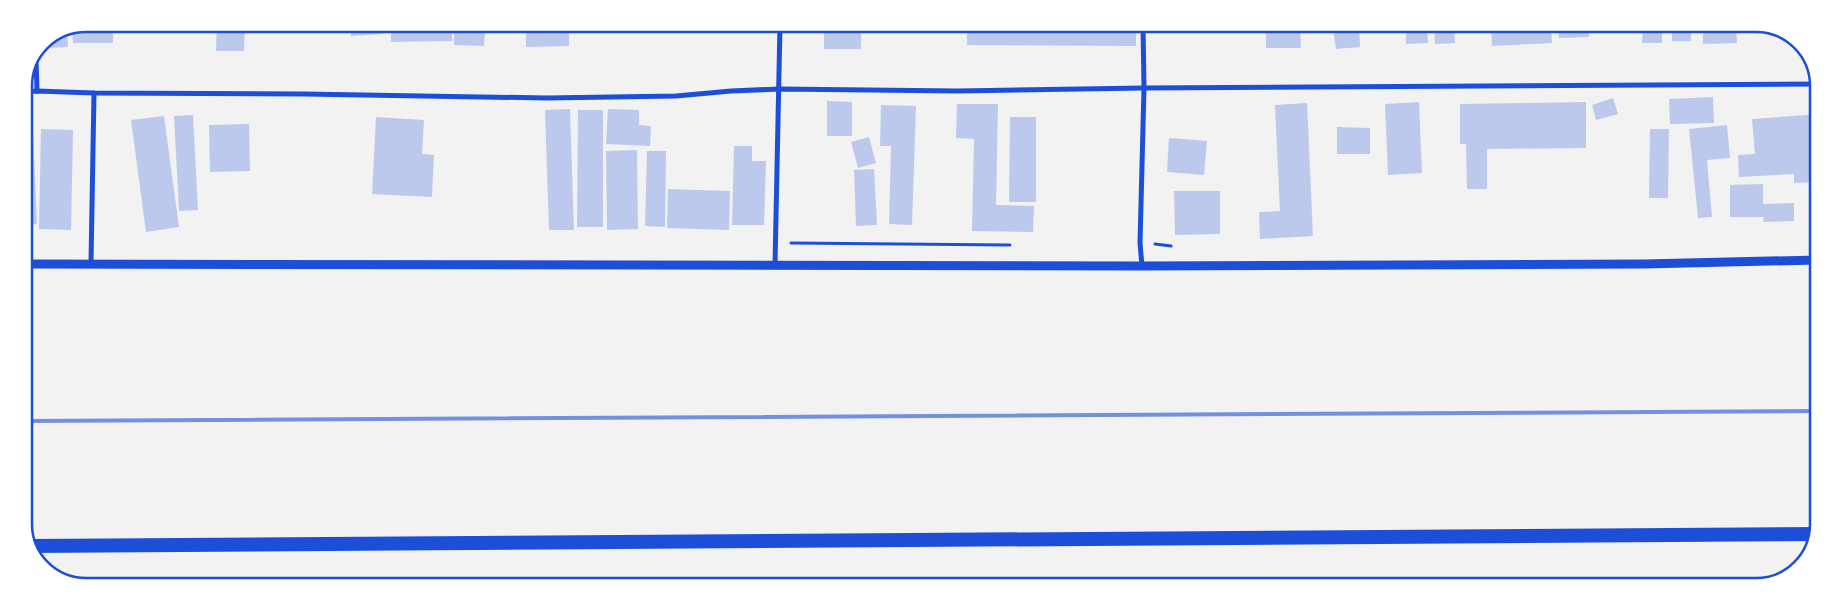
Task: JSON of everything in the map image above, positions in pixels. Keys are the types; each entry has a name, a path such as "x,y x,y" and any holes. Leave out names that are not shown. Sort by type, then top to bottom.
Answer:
{"highway":[{"path":"38,546 1809,534"}],"street":[{"path":"775,265 780,32"},
{"path":"1142,266 1140,243 1144,88 1143,32"},
{"path":"36,68 37,90"},
{"path":"32,91 555,98 676,96 731,90 779,89 958,91 1810,84"},
{"path":"91,263 94,93"},
{"path":"32,264 1142,266 1644,264 1810,260"}],"building":[{"path":"113,32 113,43 73,43 72,35 76,34"},
{"path":"217,32 245,32 244,51 216,51"},
{"path":"351,32 383,32 383,34 351,36"},
{"path":"391,32 452,32 452,41 391,42"},
{"path":"454,32 485,32 484,46 454,45"},
{"path":"526,32 569,32 569,46 526,47"},
{"path":"824,32 861,32 861,49 824,49"},
{"path":"967,32 1136,32 1136,46 967,45"},
{"path":"1266,32 1300,32 1301,48 1266,48"},
{"path":"1334,32 1359,32 1360,47 1336,49"},
{"path":"1406,32 1427,32 1428,43 1406,44"},
{"path":"1434,32 1454,32 1455,43 1435,44"},
{"path":"1491,32 1551,32 1552,43 1492,46"},
{"path":"1558,32 1589,32 1589,37 1559,38"},
{"path":"1643,32 1662,32 1662,43 1642,43"},
{"path":"1672,32 1691,32 1691,41 1672,41"},
{"path":"1703,32 1736,32 1737,43 1703,44"},
{"path":"67,37 68,47 48,48"},
{"path":"1713,97 1714,123 1670,124 1669,99"},
{"path":"1613,98 1618,114 1596,120 1592,105"},
{"path":"827,101 852,102 852,136 827,136"},
{"path":"1419,102 1422,173 1388,175 1385,104"},
{"path":"1586,102 1586,148 1487,149 1487,189 1467,189 1466,144 1460,144 1460,104"},
{"path":"1307,103 1313,236 1260,239 1259,212 1280,211 1275,105"},
{"path":"957,104 998,104 996,205 1034,206 1033,232 972,231 974,139 956,138"},
{"path":"881,105 916,106 912,225 889,224 891,146 880,146"},
{"path":"570,109 574,230 549,230 545,110"},
{"path":"608,109 639,110 639,125 651,126 650,146 606,144"},
{"path":"32,110 37,224 32,224"},
{"path":"578,110 603,110 603,227 577,227"},
{"path":"193,115 198,210 179,211 174,116"},
{"path":"1810,115 1810,182 1794,183 1794,174 1739,177 1738,155 1755,154 1752,119"},
{"path":"164,116 179,227 146,232 131,120"},
{"path":"376,117 424,120 422,154 434,155 432,197 372,194"},
{"path":"1010,117 1036,117 1036,202 1009,202"},
{"path":"249,124 250,171 210,172 209,125"},
{"path":"1727,125 1730,158 1707,160 1712,217 1698,218 1689,129"},
{"path":"1337,127 1370,128 1370,154 1337,154"},
{"path":"41,129 73,130 71,230 39,229"},
{"path":"1650,129 1669,129 1668,198 1649,198"},
{"path":"869,137 876,163 858,168 851,142"},
{"path":"1169,138 1207,141 1204,175 1167,172"},
{"path":"734,146 752,146 752,161 766,161 764,225 732,225"},
{"path":"637,150 638,229 607,230 606,151"},
{"path":"647,151 666,151 665,227 645,226"},
{"path":"874,169 877,225 856,226 854,170"},
{"path":"1763,184 1763,204 1794,203 1794,221 1763,222 1764,217 1730,217 1730,185"},
{"path":"668,189 730,191 729,230 667,228"},
{"path":"1174,191 1220,191 1220,234 1175,235"}],"railway":[{"path":"33,421 1810,411"}]}
